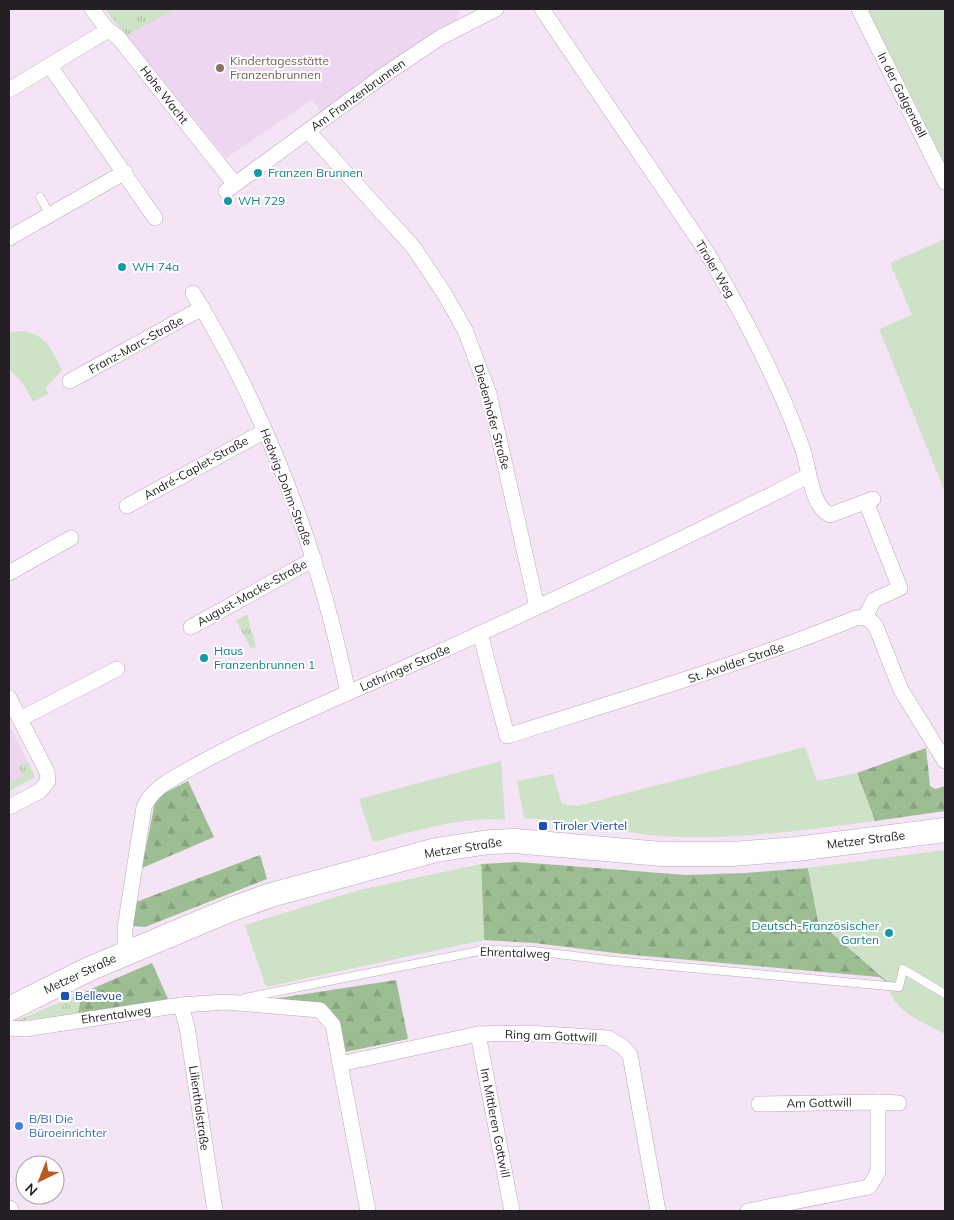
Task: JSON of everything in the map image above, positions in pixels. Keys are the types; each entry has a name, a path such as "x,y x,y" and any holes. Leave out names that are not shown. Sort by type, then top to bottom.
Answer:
{"main road":[{"name":"Metzer Straße","path":"9,1009 125,953 261,898 436,850 458,846 521,841 661,854 732,854 778,851 945,830"}],"street":[{"name":"Hohe Wacht","path":"92,9 108,30 118,36 230,187"},
{"name":"Am Franzenbrunnen","path":"230,187 413,55 496,9"},
{"name":"Tiroler Weg","path":"542,9 706,251 726,285 775,384 803,451 808,476 823,512 830,515 869,501 900,588 874,600 865,617"},
{"name":"In der Galgendell","path":"859,9 945,182"},
{"path":"9,90 108,30"},
{"path":"50,66 155,218"},
{"name":"Diedenhofer Straße","path":"308,131 414,248 444,293 465,330 489,394 537,607"},
{"path":"9,238 125,172"},
{"name":"Hedwig-Dohm-Straße","path":"193,293 245,387 287,484 314,559 348,693"},
{"name":"Franz-Marc-Straße","path":"70,381 202,308"},
{"name":"André-Caplet-Straße","path":"127,506 265,431"},
{"name":"Lothringer Straße","path":"125,953 125,928 144,807 148,798 166,783 215,756 700,531 808,476"},
{"path":"9,573 71,538"},
{"name":"August-Macke-Straße","path":"191,628 314,559"},
{"path":"865,617 872,621 876,628 907,702 945,761"},
{"name":"St. Avolder Straße","path":"480,633 507,736 718,670 780,649 856,618 865,617"},
{"path":"20,719 117,669"},
{"path":"9,698 46,772 48,781 40,791 9,807"},
{"path":"226,1002 320,1010 333,1025 368,1211"},
{"name":"Ehrentalweg","path":"9,1028 25,1028 181,1006 226,1002"},
{"name":"Lilienthalstraße","path":"181,1006 187,1027 215,1211"},
{"name":"Ring am Gottwill","path":"340,1064 478,1034 528,1033 608,1038 623,1047 630,1055 658,1211"},
{"name":"Im Mittleren Gottwill","path":"478,1034 512,1211"},
{"path":"748,1211 869,1187 878,1172 878,1102"},
{"name":"Am Gottwill","path":"759,1104 899,1103"}],"lane":[{"path":"40,197 50,215"},
{"name":"Ehrentalweg","path":"226,1002 484,950 534,951 615,961 899,987 903,969 945,994"}],"shaded area":[{"path":"175,9 459,9 455,25 410,50 321,112 312,100 226,158 126,36"},
{"path":"9,724 35,777 9,791"}],"green space":[{"path":"105,9 175,9 126,36"},
{"path":"864,9 945,9 945,171"},
{"path":"945,239 945,492 879,329 912,315 890,263"},
{"path":"22,331 38,336 48,344 62,370 46,388 48,394 33,402 24,385 9,368 9,333"},
{"path":"247,614 256,647 251,649 236,621"},
{"path":"805,747 817,781 857,773 875,821 741,836 661,836 524,818 517,781 553,774 562,804 577,806"},
{"path":"926,748 930,786 935,789 945,786 945,811 875,821 857,773"},
{"path":"501,761 505,820 488,819 455,822 373,842 359,799"},
{"path":"28,762 35,777 9,791 9,783 23,776 18,767"},
{"path":"188,781 214,837 142,868 155,802 163,794"},
{"name":"Deutsch-Französischer Garten","path":"945,850 945,1034 918,1020 901,1008 895,1001 889,983 818,921 808,868"},
{"path":"260,855 267,879 145,927 133,926 136,902"},
{"path":"518,862 686,875 808,868 818,921 890,984 879,977 623,954 534,943 484,940 481,864"},
{"path":"481,864 484,940 266,987 245,925 359,890"},
{"path":"152,963 169,1001 78,1013 82,993"},
{"path":"396,980 408,1039 345,1052 340,1024 273,999"},
{"path":"82,993 78,1013 14,1022 75,996"}],"place":[{"name":"Kindertagesstätte Franzenbrunnen","path":"220,68"},
{"name":"Franzen Brunnen","path":"258,173"},
{"name":"WH 729","path":"228,201"},
{"name":"WH 74a","path":"122,267"},
{"name":"Haus Franzenbrunnen 1","path":"204,658"},
{"name":"Tiroler Viertel","path":"543,826"},
{"name":"Deutsch-Französischer Garten","path":"889,933"},
{"name":"Bellevue","path":"65,996"},
{"name":"B/BI Die Büroeinrichter","path":"19,1126"}]}
